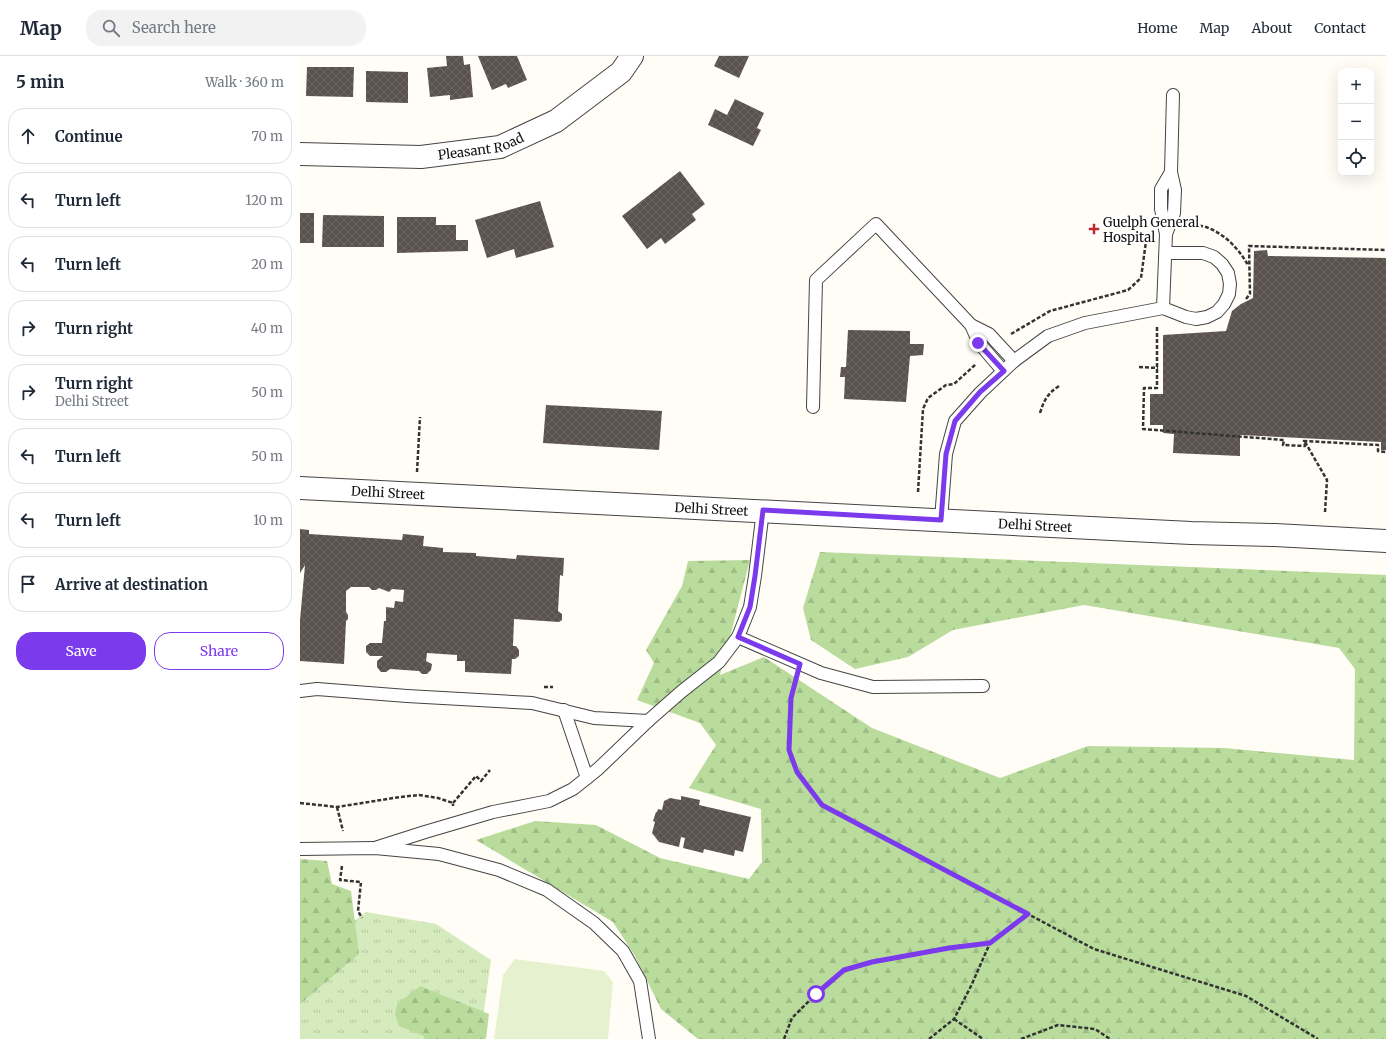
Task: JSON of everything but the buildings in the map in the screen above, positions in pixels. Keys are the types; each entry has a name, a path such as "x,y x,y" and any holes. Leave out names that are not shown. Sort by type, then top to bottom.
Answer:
{"street":[{"name":"Pleasant Road","path":"300,154 421,157 500,147 556,121 621,72 632,56"},
{"name":"Delhi Street","path":"300,488 763,510 1191,533 1276,535 1386,541"}],"lane":[{"path":"1163,308 1166,234 1160,209 1161,189 1171,172 1173,96"},
{"path":"812,407 816,280 876,224 971,325 989,334 1014,362"},
{"path":"941,520 946,454 955,421 980,392 1014,362 1048,336 1085,323 1163,308 1186,317 1196,319 1207,317 1217,312 1224,304 1229,294 1230,284 1228,273 1222,264 1214,257 1203,253 1166,253"},
{"path":"971,325 978,343 1004,371"},
{"path":"375,848 493,812 549,801 573,789 598,769 648,721 681,692 719,662 738,637 750,607 763,510"},
{"path":"738,637 821,673 873,687 983,686"},
{"path":"300,691 317,689 532,703 594,718 648,721"},
{"path":"564,710 587,778"},
{"path":"300,849 375,848 439,854 499,870 547,890 594,923 622,951 640,981 649,1039"}],"path":[{"path":"1184,225 1205,227 1226,238 1240,251 1249,265"},
{"path":"997,343 1050,311 1128,290 1141,278 1148,231"},
{"path":"1245,300 1250,294 1249,246 1386,250"},
{"path":"1157,327 1157,388 1144,388 1143,429 1284,440 1283,445 1304,446 1304,441"},
{"path":"918,492 923,408 925,403 928,398 946,385 954,384 987,353"},
{"path":"1139,367 1158,368"},
{"path":"1040,413 1046,397 1050,392 1059,386"},
{"path":"416,494 420,417"},
{"path":"1304,441 1378,445 1378,451 1386,452"},
{"path":"1304,441 1327,480 1325,512"},
{"path":"800,664 791,698 789,750 797,772 822,805 1094,949 1246,996 1318,1039"},
{"path":"453,803 476,776 481,781 490,770"},
{"path":"300,804 337,807 400,796 419,795 438,798 453,803"},
{"path":"453,803 458,822"},
{"path":"337,807 345,838 344,848"},
{"path":"342,865 340,880 362,882 358,911 362,918"},
{"path":"928,1039 954,1019 971,986 990,943 1028,914"},
{"path":"784,1039 792,1018 816,994 844,970 872,962 934,950 990,943"},
{"path":"954,1019 983,1039"},
{"path":"1021,1039 1058,1025 1095,1029 1110,1039"}],"green space":[{"path":"820,552 1386,575 1386,1039 698,1039 661,1009 635,956 613,922 476,840 535,821 596,825 660,858 749,879 762,862 761,809 689,788 716,745 700,723 637,700 654,663 646,650 682,586 688,561 750,560 720,675 764,657 872,728 1000,778 1088,746 1224,748 1354,760 1355,669 1339,648 1084,605 953,630 908,657 855,669 811,640 803,608"},
{"path":"300,859 327,861 332,884 351,891 359,954 300,1004"},
{"path":"366,912 436,924 491,960 480,1039 300,1039 300,989 353,922"},
{"path":"515,959 604,971 613,982 608,1039 494,1039 503,975"},
{"path":"420,986 489,1014 486,1039 424,1039 424,1036 399,1026 395,1014 397,1004"}],"place":[{"name":"Guelph General Hospital","path":"1094,229"}],"route":[{"path":"816,994 844,970 872,962 949,948 990,943 1028,914 822,805 797,772 789,750 791,698 800,664 738,637 750,607 763,510 941,520 946,454 955,421 980,392 1004,371 978,343"}]}
